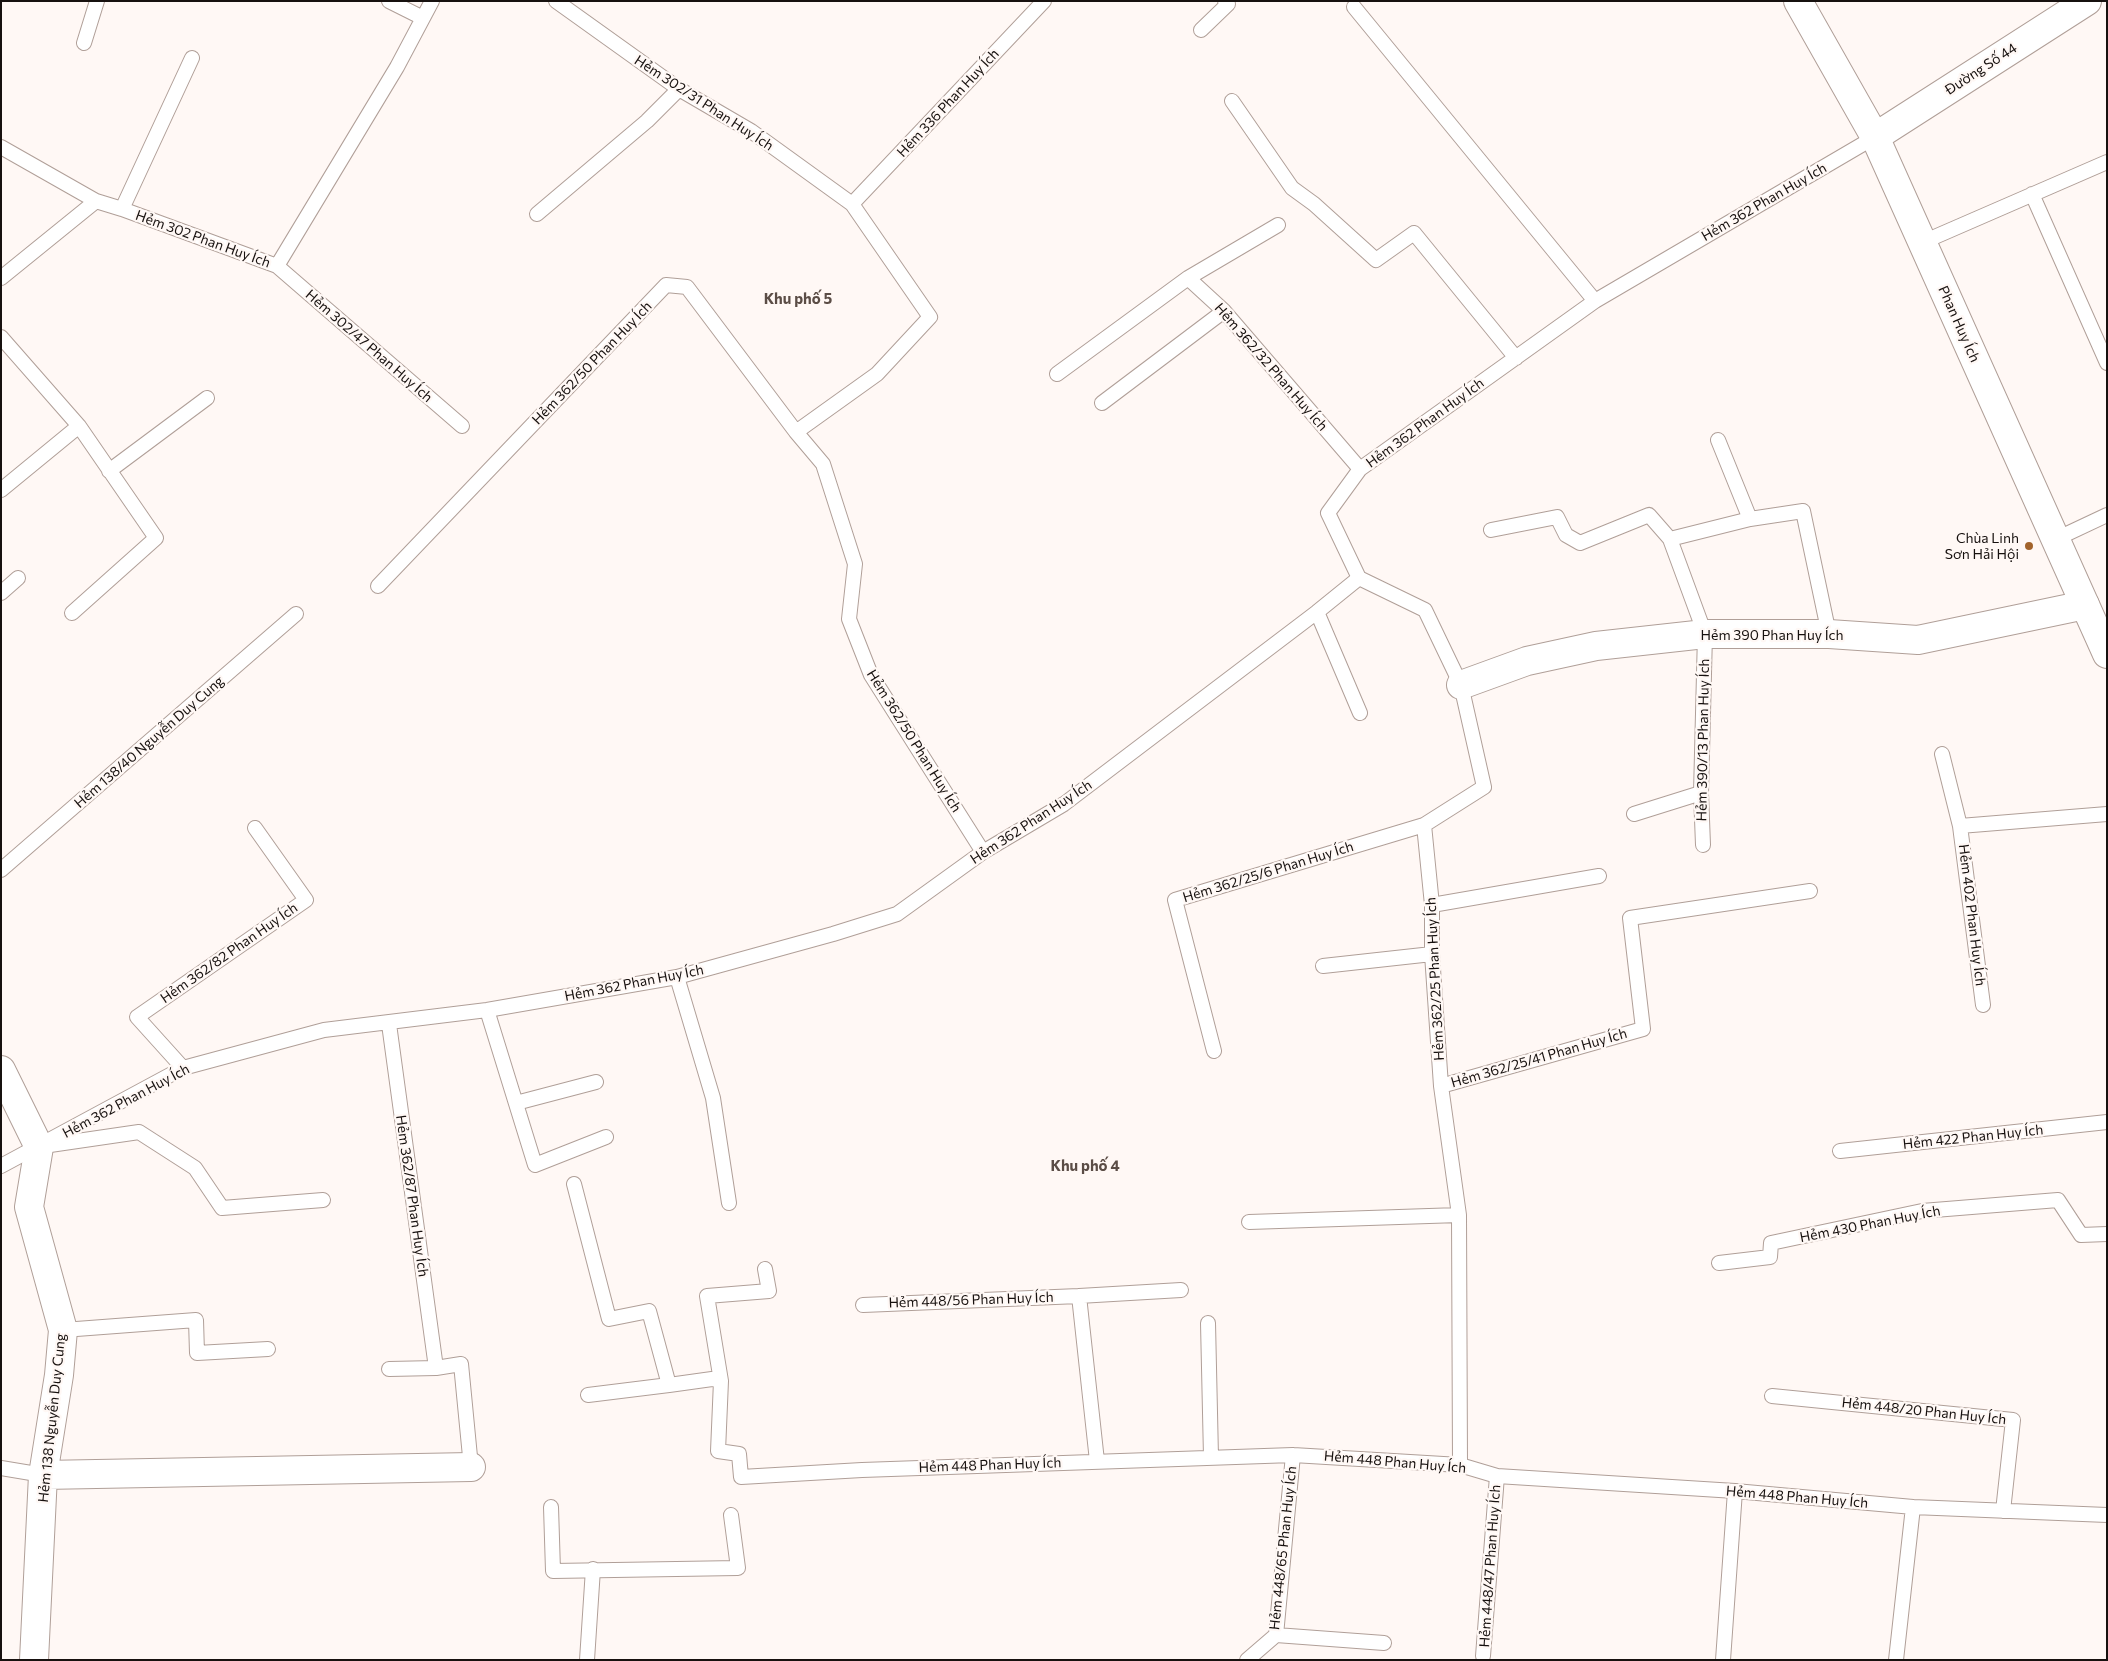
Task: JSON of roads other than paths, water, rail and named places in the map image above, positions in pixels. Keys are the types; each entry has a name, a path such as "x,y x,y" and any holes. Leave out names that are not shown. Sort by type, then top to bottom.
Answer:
{"street":[{"name":"Phan Huy Ích","path":"1798,1 1875,137 2107,654"},
{"name":"Đường Số 44","path":"1875,137 2087,1"},
{"name":"Hẻm 390 Phan Huy Ích","path":"1461,685 1536,659 1596,646 1705,634 1829,634 1918,640 2085,605"},
{"path":"1,1070 39,1147"},
{"name":"Hẻm 138 Nguyễn Duy Cung","path":"34,1660 43,1475 59,1375 63,1330 29,1207 39,1147"},
{"path":"43,1475 471,1467"}],"lane":[{"path":"84,43 97,1"},
{"path":"389,1 422,18"},
{"name":"Hẻm 302 Phan Huy Ích","path":"1,147 96,201 277,266 397,67 432,1"},
{"name":"Hẻm 302/31 Phan Huy Ích","path":"556,1 679,89 751,131 852,204"},
{"name":"Hẻm 336 Phan Huy Ích","path":"852,204 1044,1"},
{"path":"1201,30 1228,4 1225,1"},
{"path":"1354,7 1595,301"},
{"path":"122,209 192,58"},
{"path":"537,214 640,127 679,89"},
{"path":"1232,101 1292,188 1314,204 1376,260 1414,233 1516,358"},
{"name":"Hẻm 362 Phan Huy Ích","path":"1,1166 183,1068 324,1030 388,1024 487,1010 677,977 833,934 897,914 983,852 1064,804 1359,578 1328,513 1360,469 1595,301 1875,137"},
{"path":"1923,242 2107,162"},
{"path":"2032,194 2107,363"},
{"path":"1,278 96,201"},
{"path":"796,432 877,374 930,317 852,204"},
{"path":"1057,374 1188,278 1278,225"},
{"name":"Hẻm 302/47 Phan Huy Ích","path":"277,266 462,426"},
{"name":"Hẻm 362/32 Phan Huy Ích","path":"1188,278 1224,310 1360,469"},
{"name":"Hẻm 362/50 Phan Huy Ích","path":"378,586 666,285 687,287 796,432 823,464 854,564 849,619 871,675 983,852"},
{"path":"1102,403 1224,310"},
{"path":"1,338 78,426 156,538 72,613"},
{"path":"109,471 207,398"},
{"path":"1,490 78,426"},
{"path":"1718,440 1750,519"},
{"path":"1670,539 1750,519 1803,511 1829,634"},
{"path":"1491,530 1557,517 1566,535 1580,542 1649,515 1670,539 1705,634"},
{"path":"2056,539 2107,515"},
{"path":"1,593 18,578"},
{"path":"1359,578 1425,610 1461,685 1484,787 1424,826"},
{"path":"1317,612 1360,713"},
{"name":"Hẻm 138/40 Nguyễn Duy Cung","path":"1,870 296,614"},
{"name":"Hẻm 390/13 Phan Huy Ích","path":"1703,845 1701,793 1705,634"},
{"name":"Hẻm 402 Phan Huy Ích","path":"1942,754 1960,826 1983,1005"},
{"path":"1634,814 1701,793"},
{"name":"Hẻm 402 Phan Huy Ích","path":"1960,826 2107,814"},
{"name":"Hẻm 362/25 Phan Huy Ích","path":"1424,826 1432,904 1432,954 1441,1086 1459,1215 1460,1465"},
{"name":"Hẻm 362/25/6 Phan Huy Ích","path":"1214,1051 1175,900 1424,826"},
{"name":"Hẻm 362/82 Phan Huy Ích","path":"183,1068 138,1017 306,900 255,828"},
{"path":"1432,904 1598,876"},
{"name":"Hẻm 362/25/41 Phan Huy Ích","path":"1441,1086 1643,1029 1630,918 1810,891"},
{"path":"1323,966 1432,954"},
{"path":"677,977 712,1098 728,1203"},
{"path":"487,1010 535,1165 606,1137"},
{"name":"Hẻm 362/87 Phan Huy Ích","path":"388,1024 436,1368"},
{"path":"516,1103 596,1082"},
{"name":"Hẻm 422 Phan Huy Ích","path":"1840,1151 2107,1122"},
{"path":"39,1147 138,1132 195,1168 222,1208 323,1200"},
{"path":"574,1184 609,1319 649,1311 669,1386"},
{"name":"Hẻm 430 Phan Huy Ích","path":"1719,1263 1770,1257 1771,1243 1922,1211 2058,1200 2082,1235 2107,1234"},
{"path":"1249,1222 1459,1215"},
{"path":"588,1394 721,1380 707,1296 768,1291 765,1269"},
{"name":"Hẻm 448/56 Phan Huy Ích","path":"863,1305 1181,1290"},
{"path":"1079,1296 1097,1461"},
{"path":"63,1330 196,1320 197,1353 268,1349"},
{"path":"1208,1323 1211,1457"},
{"path":"389,1369 436,1368 460,1364 471,1467"},
{"name":"Hẻm 448 Phan Huy Ích","path":"721,1380 718,1451 739,1454 740,1477 1097,1461 1293,1455 1460,1465 1497,1476 1735,1491 1913,1507 2107,1516"},
{"name":"Hẻm 448/20 Phan Huy Ích","path":"1772,1396 2013,1420 2003,1511"},
{"name":"Hẻm 448/65 Phan Huy Ích","path":"1248,1660 1276,1635 1293,1455"},
{"path":"1,1468 43,1475"},
{"name":"Hẻm 448/47 Phan Huy Ích","path":"1483,1656 1497,1476"},
{"path":"1723,1660 1735,1491"},
{"path":"551,1507 553,1571 738,1568 731,1515"},
{"path":"1896,1660 1913,1507"},
{"path":"587,1660 593,1569"},
{"path":"1276,1635 1384,1643"}],"place":[{"name":"Chùa Linh Sơn Hải Hội","path":"2029,546"}],"district":[{"name":"Khu phố 5","path":"798,299"},
{"name":"Khu phố 4","path":"1085,1166"}]}
